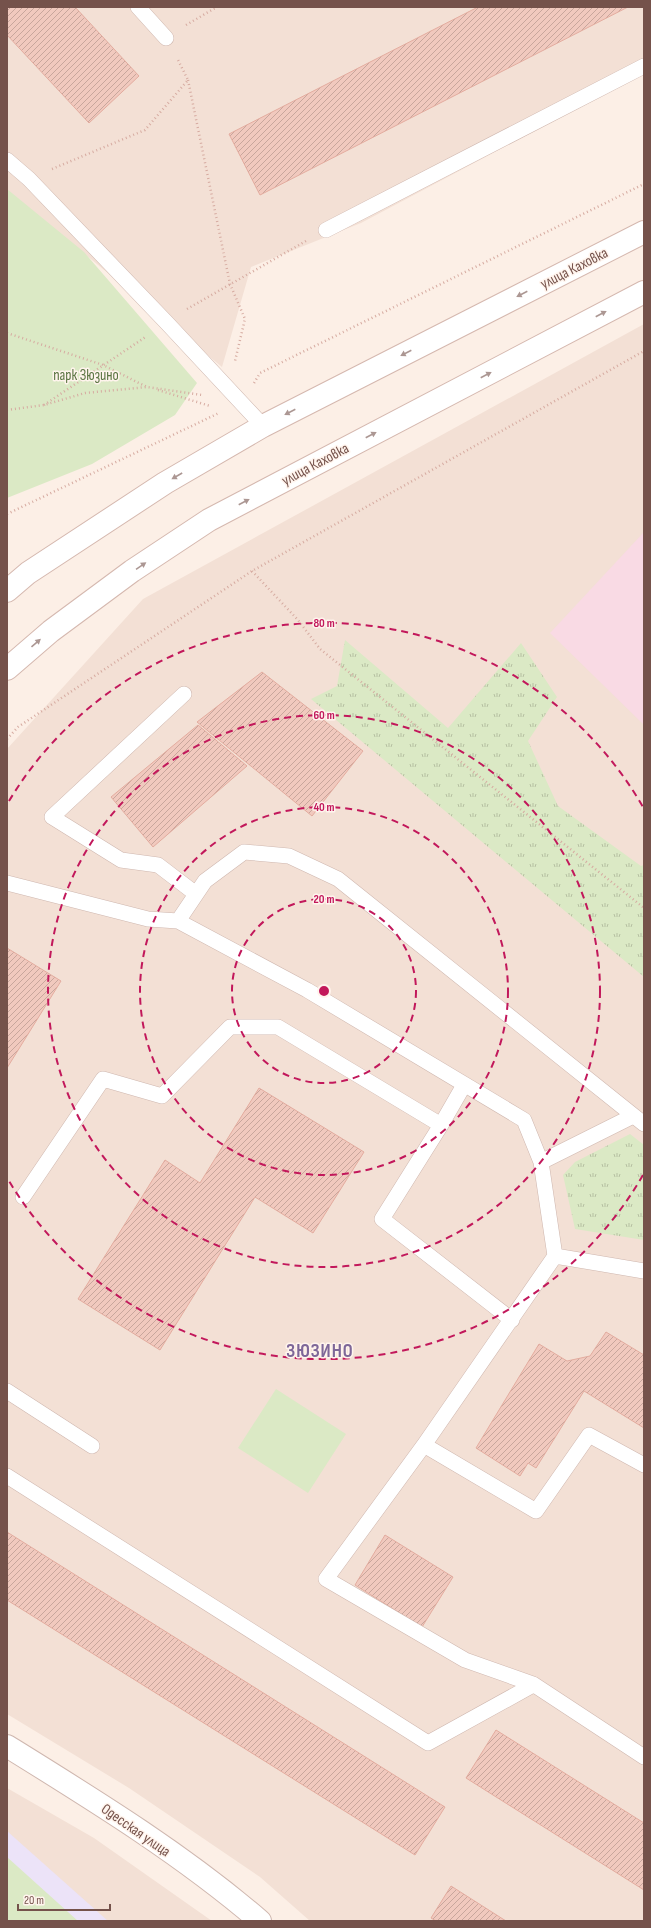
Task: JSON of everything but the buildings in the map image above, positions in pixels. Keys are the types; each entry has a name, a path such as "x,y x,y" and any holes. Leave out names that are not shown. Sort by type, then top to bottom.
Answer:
{"main road":[{"name":"улица Каховка","path":"7,591 28,573 165,482 263,426 644,232"},
{"name":"улица Каховка","path":"7,669 51,631 132,571 209,520 644,292"},
{"name":"Одесская улица","path":"7,1746 114,1813 236,1900 260,1921"}],"lane":[{"path":"138,7 166,38"},
{"path":"326,230 644,66"},
{"path":"7,160 28,179 167,323 263,426"},
{"path":"184,694 52,817 121,860 158,865 196,894"},
{"path":"178,921 204,881 244,852 289,856 338,879 639,1120 541,1162"},
{"path":"7,883 148,919 178,921 307,990 524,1120 541,1162 555,1256 512,1320 326,1579 465,1660 533,1685 644,1757"},
{"path":"23,1197 103,1079 162,1096 230,1027 278,1027 441,1125"},
{"path":"464,1085 441,1125 382,1219 512,1320"},
{"path":"555,1256 644,1271"},
{"path":"7,1391 92,1446"},
{"path":"424,1444 536,1511 590,1435 644,1465"},
{"path":"7,1476 428,1743 533,1685"}],"path":[{"path":"217,7 166,38 188,80 230,284 245,319 234,365"},
{"path":"28,179 145,130 188,80"},
{"path":"7,514 226,410 241,401 260,373 644,184"},
{"path":"196,304 326,230"},
{"path":"44,404 167,323"},
{"path":"7,333 103,365 147,387 226,410"},
{"path":"7,739 18,727 252,571 644,351"},
{"path":"7,410 44,404 85,393 147,387 241,401"},
{"path":"252,571 298,620 320,649 644,908"}],"shaded area":[{"path":"7,7 644,7 644,73 361,223 251,267 222,367 7,190"},
{"path":"644,324 644,1921 310,1921 260,1877 129,1788 7,1714 7,749 143,599"},
{"path":"644,532 644,725 550,633"},
{"path":"7,1788 94,1838 212,1921 7,1921"},
{"path":"7,1831 108,1921 7,1921"}],"green space":[{"name":"парк Зюзино","path":"7,189 84,252 197,383 175,415 92,464 7,498"},
{"path":"345,640 448,728 521,643 557,697 528,741 558,806 641,866 644,865 644,977 311,699 337,686"},
{"path":"630,1134 644,1145 644,1240 575,1229 563,1175 575,1162"},
{"path":"276,1389 346,1434 308,1493 238,1448"},
{"path":"7,1857 78,1921 7,1921"}],"district":[{"name":"ЗЮЗИНО","path":"320,1350"}]}
